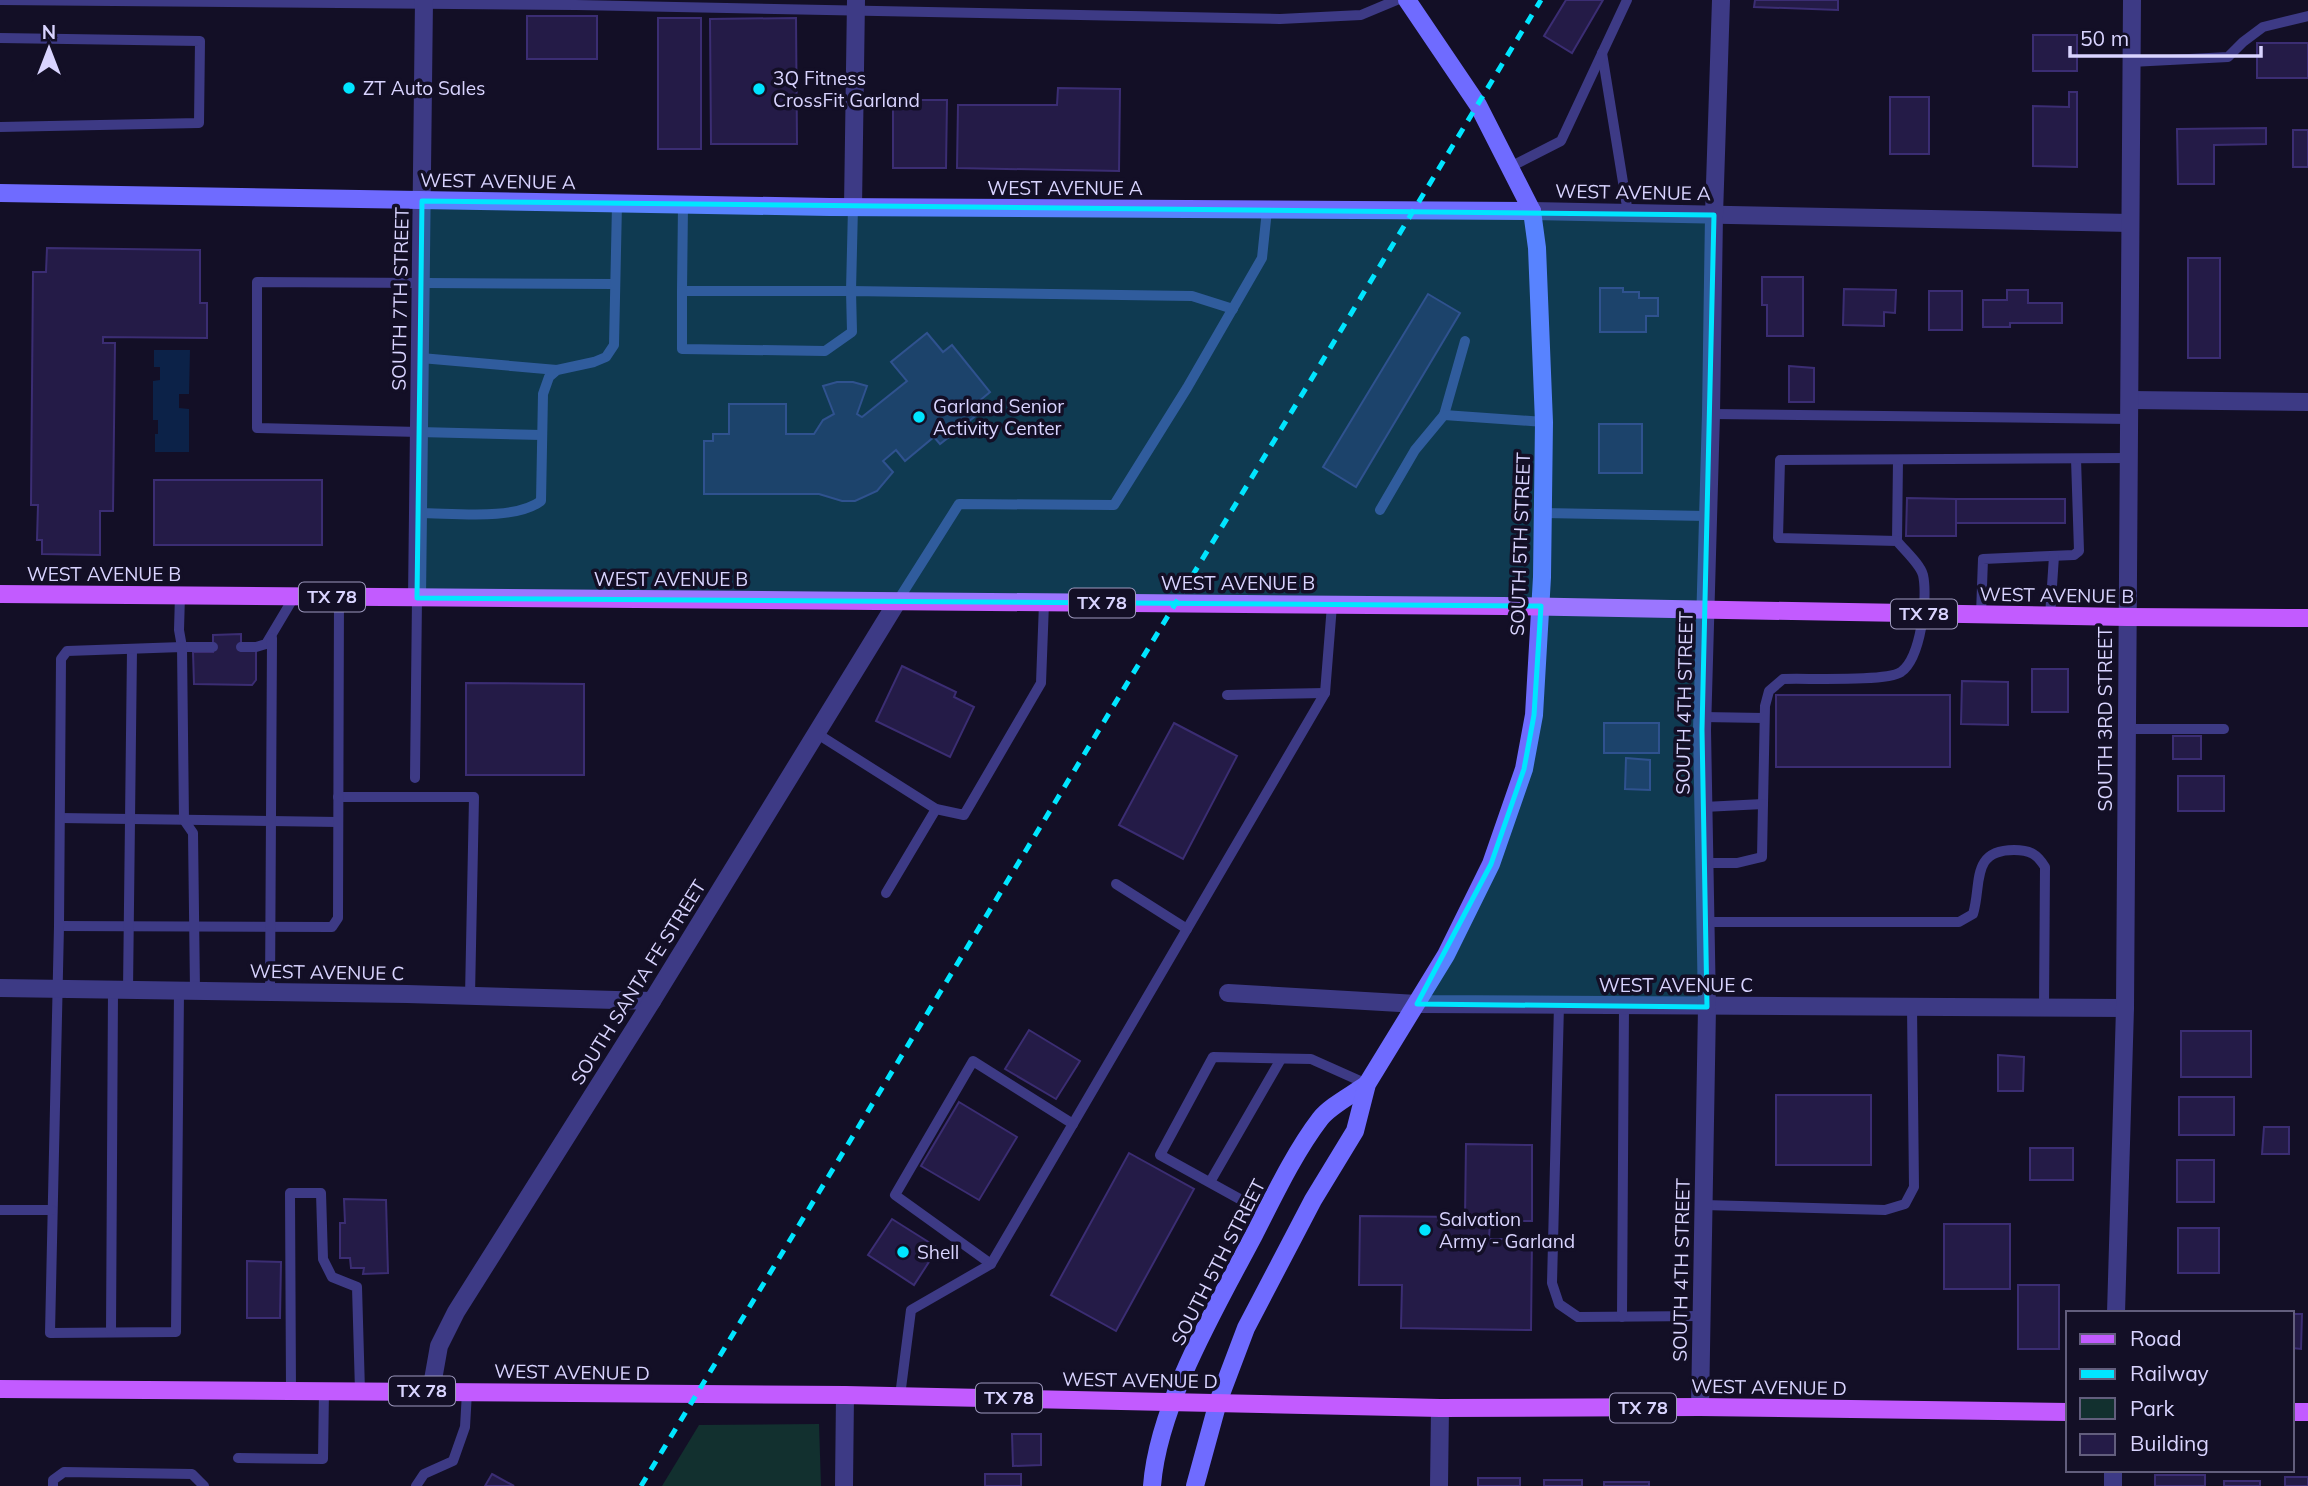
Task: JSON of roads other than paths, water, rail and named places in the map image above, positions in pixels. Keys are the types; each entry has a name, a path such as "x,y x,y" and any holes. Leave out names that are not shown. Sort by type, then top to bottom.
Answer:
{"main road":[{"name":"WEST AVENUE B","path":"0,594 1541,606 2308,618"},
{"name":"WEST AVENUE D","path":"0,1389 845,1395 1440,1408 1700,1407 2066,1412"}],"street":[{"name":"SOUTH 5TH STREET","path":"1195,1486 1218,1402 1246,1328 1313,1200 1355,1131 1367,1084 1446,955 1491,864 1524,769 1534,715 1541,606 1544,422 1537,248 1532,211 1478,105 1406,0"},
{"name":"SOUTH 4TH STREET","path":"1700,1407 1707,1007 1703,717 1721,0"},
{"name":"SOUTH 3RD STREET","path":"2116,1311 2124,1008 2132,0"},
{"name":"SOUTH 7TH STREET","path":"417,598 424,2"},
{"path":"853,207 856,5"},
{"name":"WEST AVENUE A","path":"0,192 683,205 1532,211 2130,223"},
{"path":"2130,400 2308,401"},
{"name":"SOUTH SANTA FE STREET","path":"431,1391 439,1346 456,1312 652,1001 897,602"},
{"name":"WEST AVENUE C","path":"0,989 652,1001"},
{"name":"WEST AVENUE C","path":"1228,993 1417,1004 2124,1008"},
{"name":"SOUTH 5TH STREET","path":"1152,1486 1154,1458 1173,1401 1213,1314 1265,1213 1321,1117 1367,1084"},
{"path":"844,1486 845,1395"},
{"path":"1439,1486 1440,1408"}],"lane":[{"path":"0,0 856,5 1280,19 1360,15 1397,0"},
{"path":"1510,167 1560,141 1627,0"},
{"path":"2131,62 2228,57 2263,27 2308,16"},
{"path":"0,38 200,41 199,123 0,127"},
{"path":"1602,54 1628,213"},
{"path":"421,358 556,370 606,357 614,345 617,204"},
{"path":"683,205 682,349 825,351 852,332 853,207"},
{"path":"897,602 959,504 1115,505 1262,258 1268,210"},
{"path":"542,435 257,428 257,282 615,284"},
{"path":"682,291 1192,296 1233,309"},
{"path":"1380,510 1415,450 1444,415 1465,341"},
{"path":"419,513 502,513 531,508 541,501 543,394 549,377 556,370"},
{"path":"1711,414 2130,419"},
{"path":"1444,415 1544,422"},
{"path":"1897,541 1778,538 1780,460 2129,458"},
{"path":"1981,614 1983,559 2074,555 2079,551 2076,459"},
{"path":"1705,863 1737,863 1762,858 1765,718 1769,691 1783,679 1882,677 1901,672 1914,656 1923,614 1923,573 1897,541 1898,460"},
{"path":"1543,513 1707,516"},
{"path":"2050,616 2054,556"},
{"path":"180,595 179,630 182,647 184,820 193,833 194,926 187,991 176,1332 50,1333 59,926 61,659 67,651 182,647 213,647"},
{"path":"241,647 266,644 294,597"},
{"path":"59,926 332,927 338,918 339,597"},
{"path":"415,778 417,598"},
{"path":"816,733 936,809 964,815 1041,683 1044,603"},
{"path":"900,1396 911,1310 991,1264 1325,693 1332,605"},
{"path":"270,992 272,638"},
{"path":"111,1332 120,991 128,928 132,649"},
{"path":"1227,695 1325,693"},
{"path":"1703,717 1765,718"},
{"path":"2126,729 2224,729"},
{"path":"338,797 474,797 470,996"},
{"path":"1704,807 1763,804"},
{"path":"886,893 936,809"},
{"path":"60,818 338,822"},
{"path":"1706,922 1959,922 1973,915 1979,870 1987,857 2002,850 2023,850 2038,855 2045,867 2044,1007"},
{"path":"1116,884 1187,929"},
{"path":"1559,1005 1552,1283 1559,1304 1578,1317 1702,1316"},
{"path":"1622,1317 1624,1006"},
{"path":"1703,1205 1885,1210 1905,1205 1914,1187 1912,1007"},
{"path":"1265,1213 1160,1155 1213,1057 1311,1059 1367,1084"},
{"path":"1210,1182 1281,1059"},
{"path":"991,1264 895,1195 973,1061 1073,1124"},
{"path":"290,1390 290,1193 321,1193 323,1259 331,1277 357,1287 360,1391"},
{"path":"0,1210 52,1210"},
{"path":"238,1458 323,1459 324,1391"},
{"path":"416,1486 424,1474 453,1461 464,1427 467,1392"},
{"path":"53,1486 53,1480 64,1472 192,1474 204,1486"},
{"path":"125,1473 125,1486"}],"water":[{"path":"154,350 190,350 189,394 179,394 179,408 189,409 189,452 155,452 158,420 153,420 153,381 160,380 160,367 154,367"}],"railway":[{"path":"641,1486 1541,0"}],"place":[{"name":"ZT Auto Sales","path":"349,88"},
{"name":"3Q Fitness CrossFit Garland","path":"759,89"},
{"name":"Garland Senior Activity Center","path":"919,417"},
{"name":"Salvation Army - Garland","path":"1425,1230"},
{"name":"Shell","path":"903,1252"}]}
